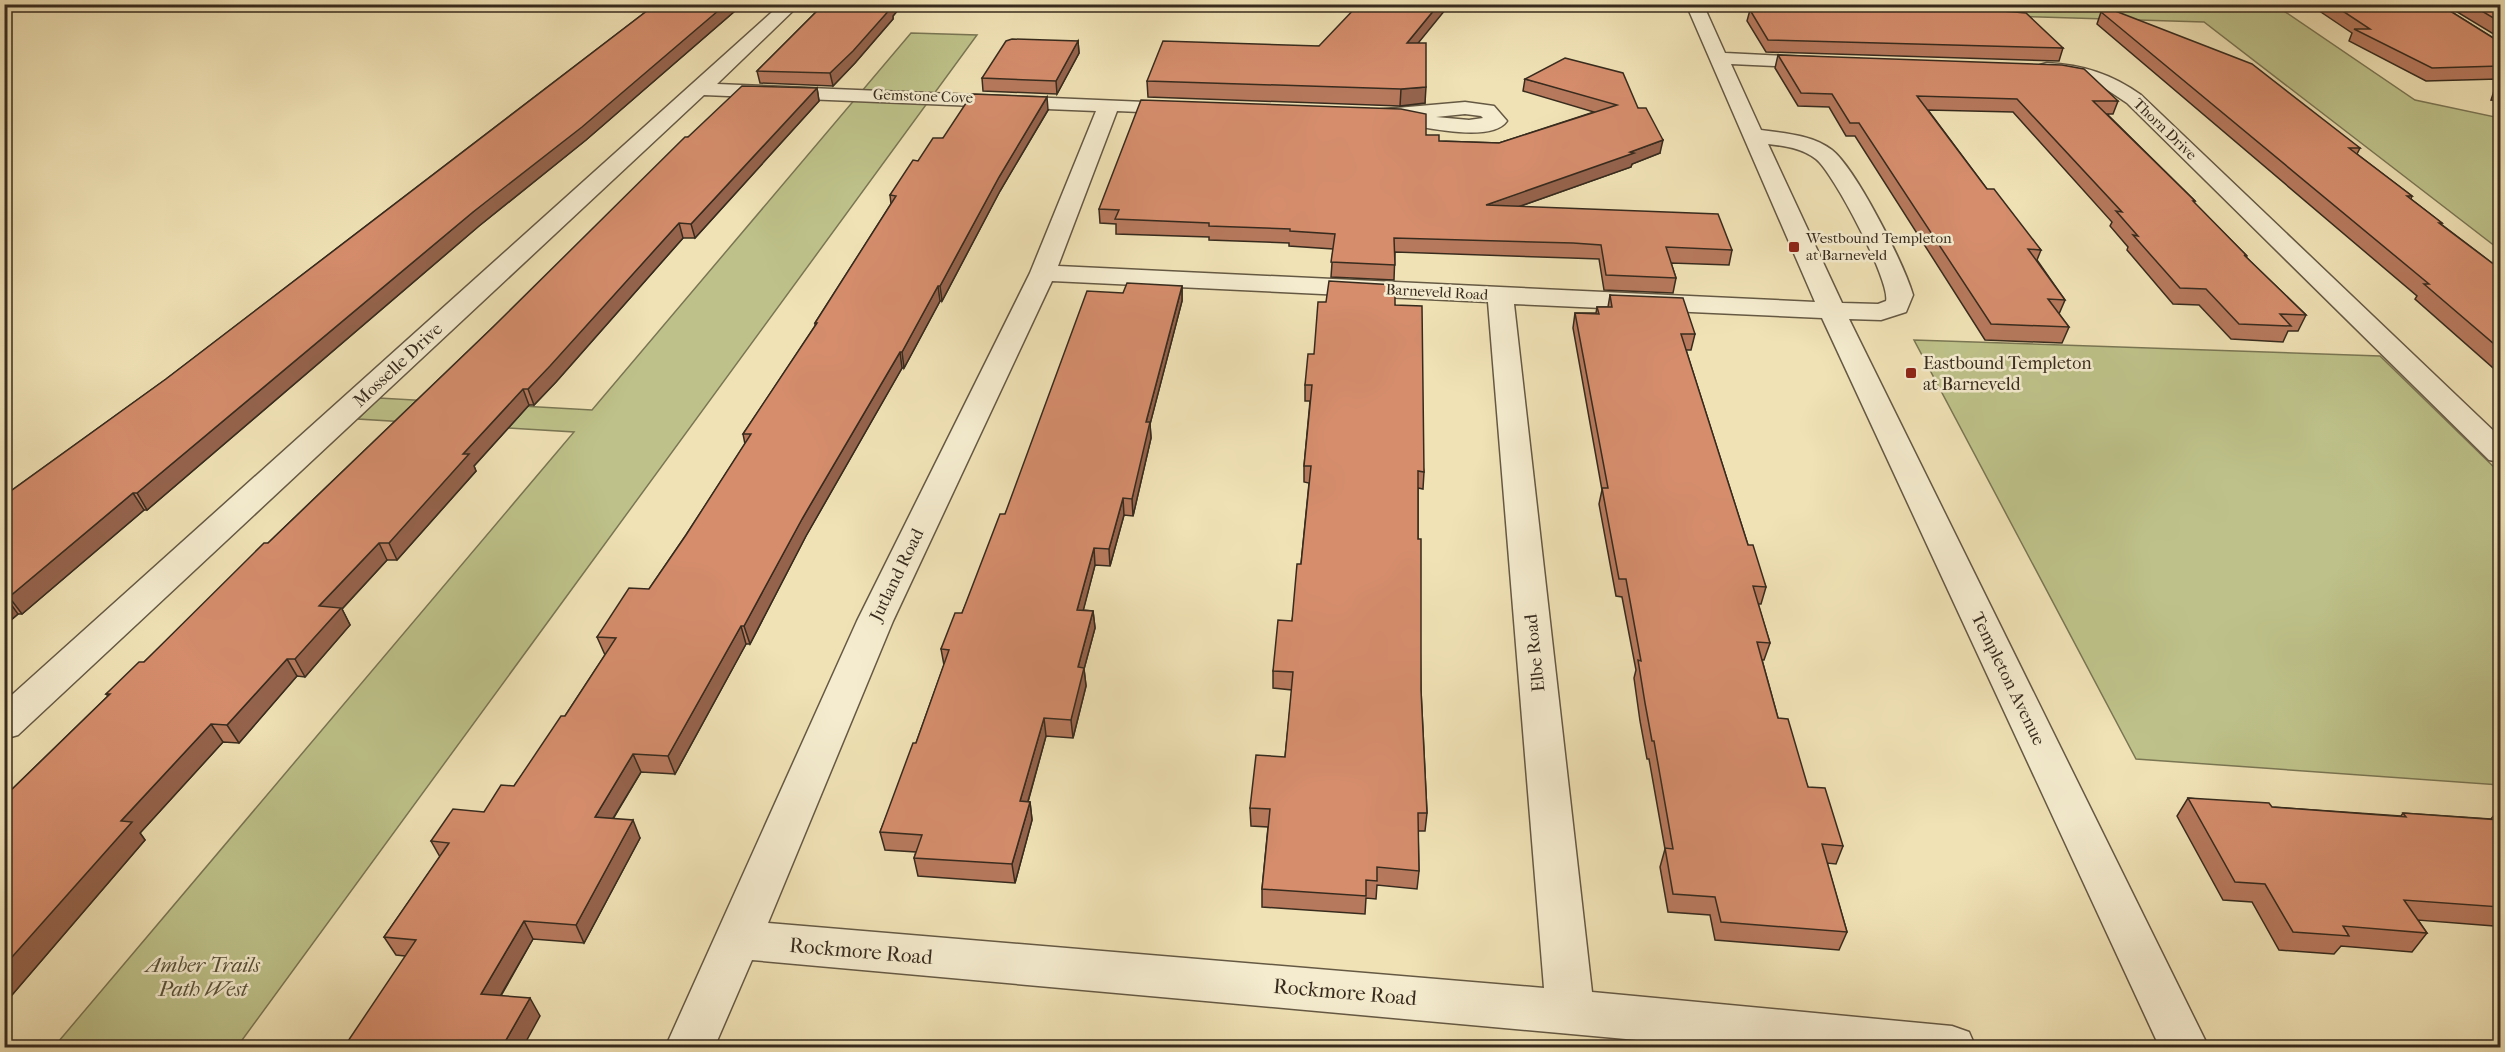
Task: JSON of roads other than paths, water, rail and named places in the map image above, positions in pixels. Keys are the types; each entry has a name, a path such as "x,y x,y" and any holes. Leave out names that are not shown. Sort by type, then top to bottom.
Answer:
{"street":[{"name":"Mosselle Drive","path":"4,724 792,4"},
{"name":"Templeton Avenue","path":"1694,4 1832,310 2185,1047"},
{"path":"1718,58 1840,62"},
{"name":"Thorn Drive","path":"2025,68 2078,71 2110,81 2134,99 2500,453"},
{"name":"Gemstone Cove","path":"698,89 1202,108"},
{"name":"Jutland Road","path":"689,1047 738,940 874,621 1043,273 1109,105"},
{"path":"1365,113 1400,114"},
{"path":"1754,136 1801,143 1827,156 1838,170 1884,253 1901,295 1897,306 1881,312 1832,310"},
{"name":"Barneveld Road","path":"1043,273 1832,310"},
{"name":"Elbe Road","path":"1500,295 1570,1011"},
{"name":"Rockmore Road","path":"738,940 1570,1011 1952,1047"}],"place":[{"name":"Westbound Templeton at Barneveld","path":"1794,247"},
{"name":"Eastbound Templeton at Barneveld","path":"1911,373"}],"park label":[{"name":"Amber Trails Path West","path":"203,977"}]}
